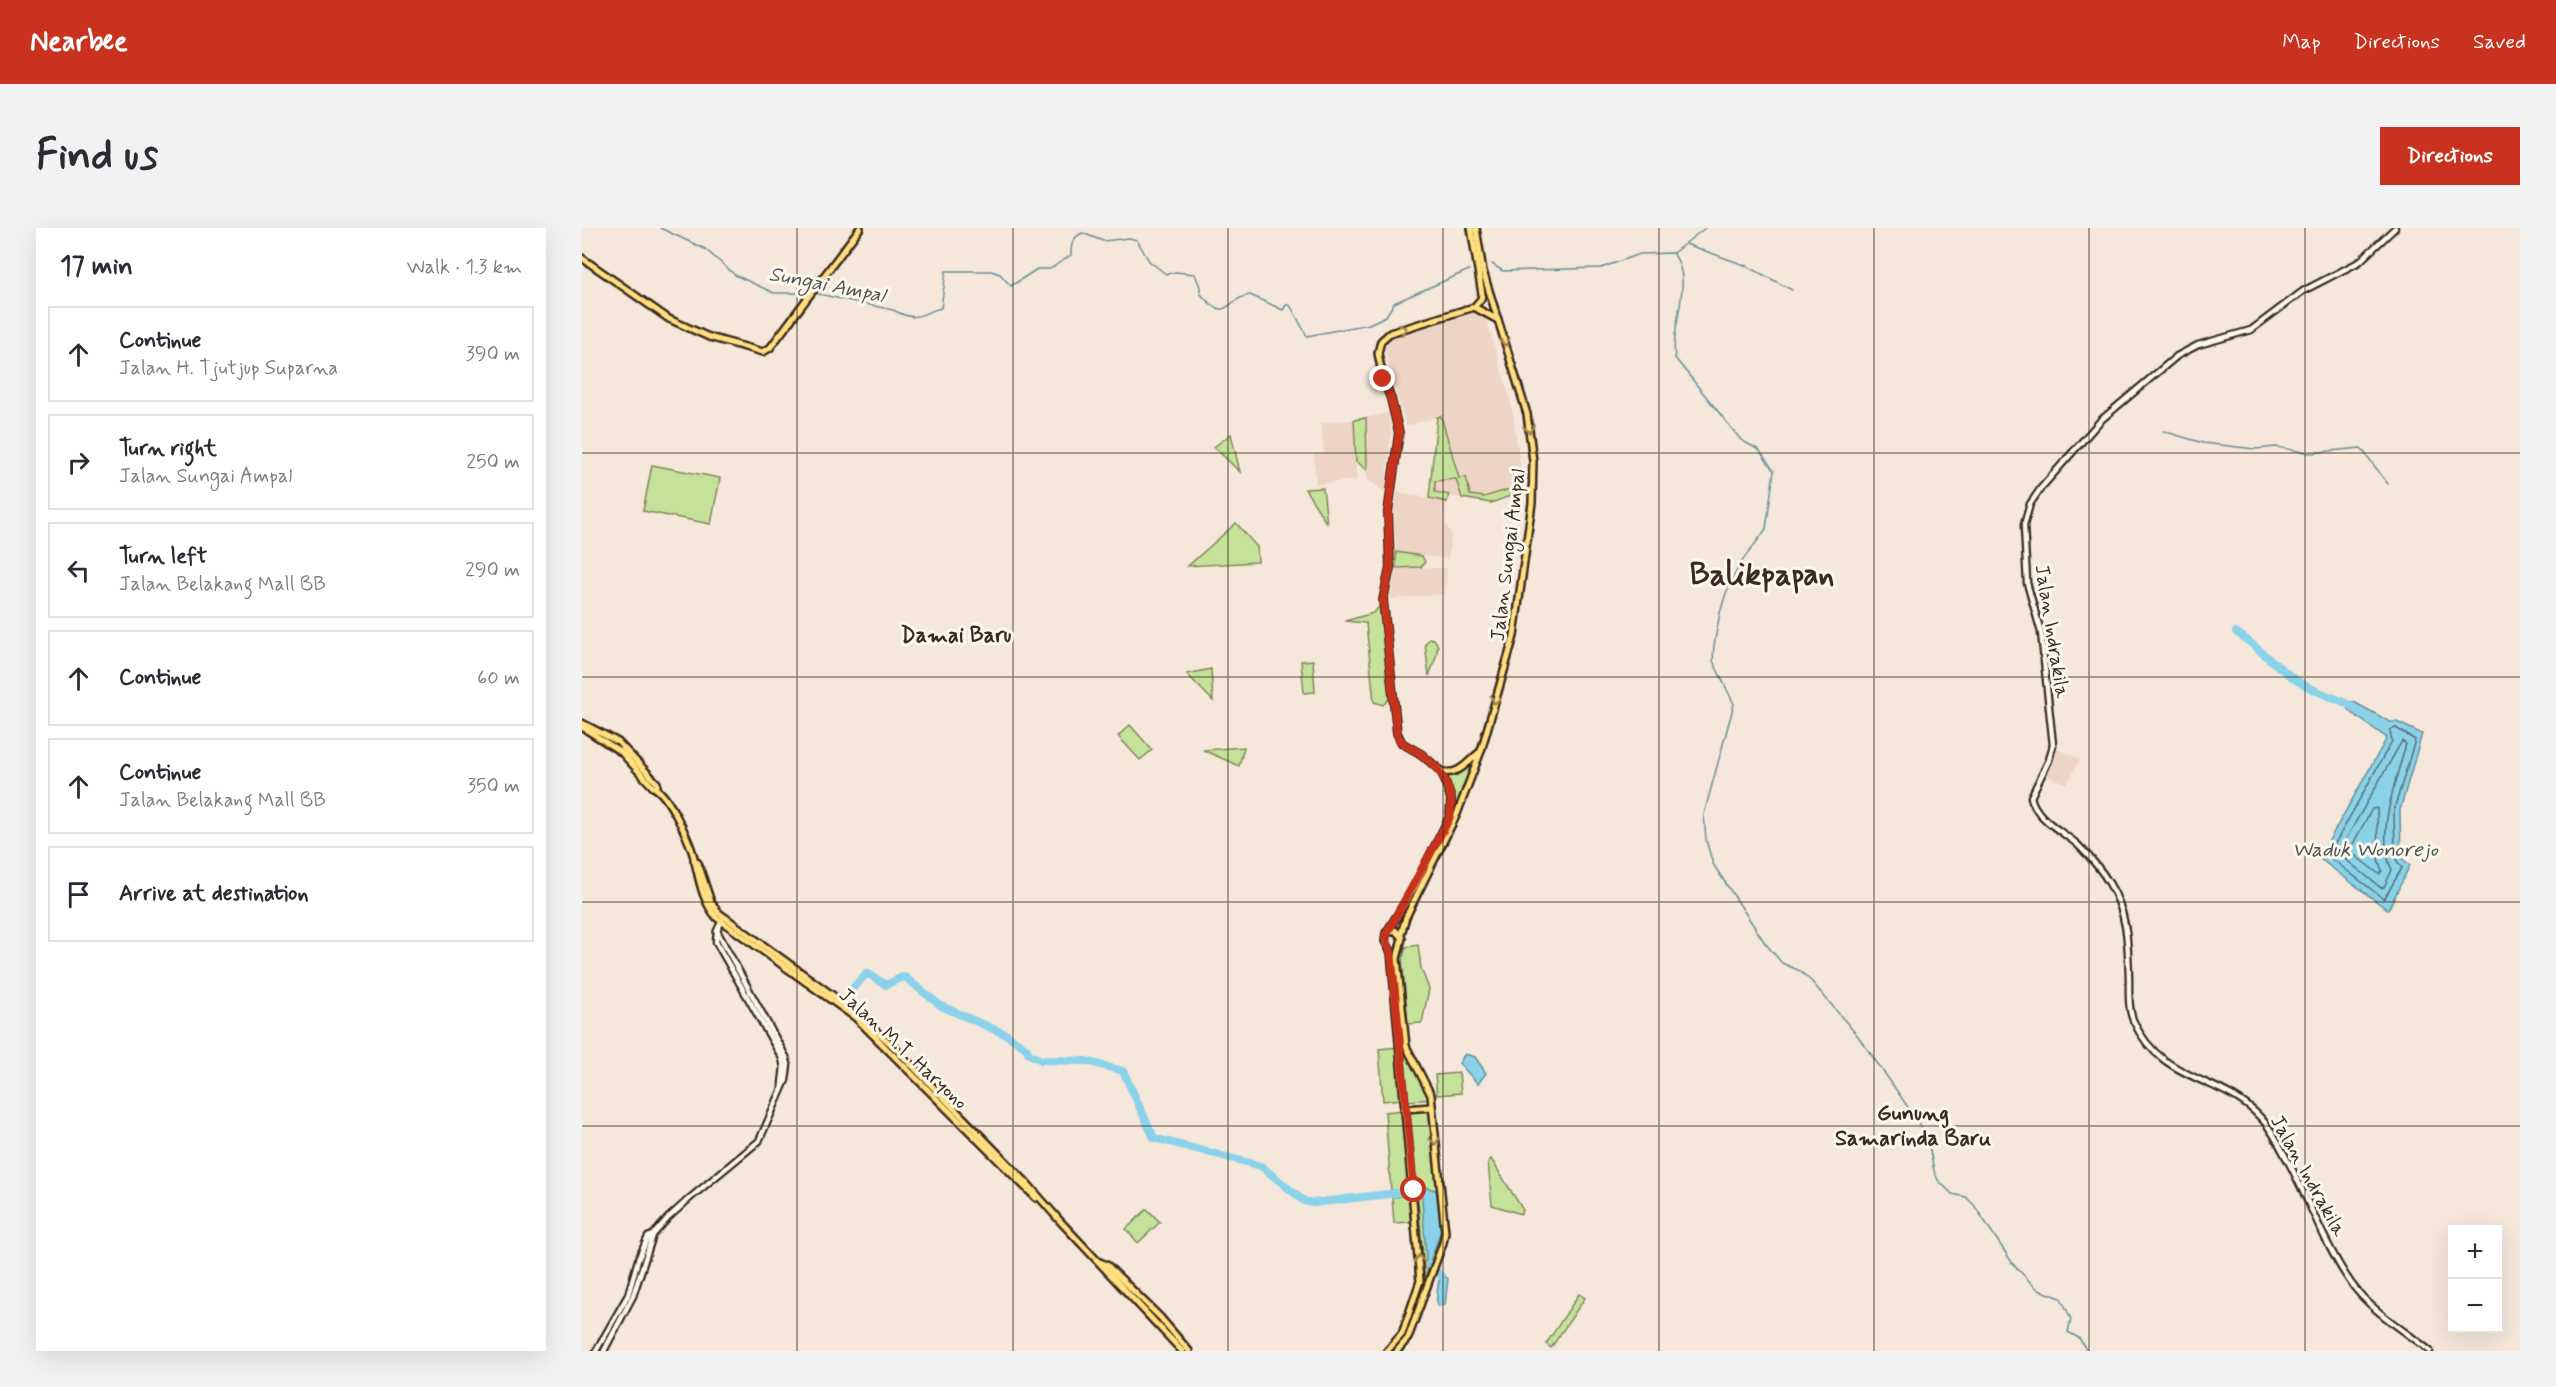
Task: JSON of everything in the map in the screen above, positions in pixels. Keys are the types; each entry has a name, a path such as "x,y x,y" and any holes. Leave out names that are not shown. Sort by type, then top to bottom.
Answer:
{"main road":[{"path":"582,258 669,320 709,337 763,352 770,348 860,228"},
{"name":"Jalan Sungai Ampal","path":"1401,934 1406,917 1457,814 1481,751 1514,636 1533,489 1533,460 1527,414 1499,320 1479,270 1471,228"},
{"name":"Jalan Sungai Ampal","path":"1476,228 1476,250"},
{"path":"1387,1351 1402,1334 1420,1281 1414,1191 1404,1109 1391,952 1386,943 1386,933 1413,890 1450,816 1451,799 1442,772 1398,739 1383,600 1390,568 1388,512 1399,433 1378,362 1381,341 1390,333 1474,307 1482,294 1479,270"},
{"path":"1474,307 1499,320"},
{"name":"Jalan M.T. Haryono","path":"582,725 618,742 657,783 657,788 670,806 688,841 705,902 723,920 838,1002 885,1045 1051,1211 1182,1351"},
{"path":"1442,772 1459,771 1481,751"},
{"path":"1386,933 1395,930 1401,934 1397,959 1406,1047 1430,1091 1445,1232 1408,1338 1396,1351"},
{"path":"1386,943 1395,947 1400,944"},
{"path":"1404,1109 1432,1107"},
{"name":"Jalan M.T. Haryono","path":"1099,1262 1107,1265 1158,1315 1190,1351"}],"street":[{"name":"Jalan Indrakila","path":"2395,228 2359,262 2303,291 2251,330 2198,345 2177,356 2101,420 2041,488 2030,504 2024,525 2027,583 2041,632 2053,745 2049,760 2031,797 2039,813 2087,854 2110,884 2120,904 2126,923 2128,942 2131,1010 2145,1041 2161,1058 2186,1074 2233,1097 2259,1115 2277,1140 2353,1286 2376,1308 2430,1351"},
{"path":"596,1351 628,1295 648,1237 759,1141 782,1085 784,1067 776,1043 716,942 717,931 723,920"},
{"path":"603,1351 633,1296 653,1235"}],"shaded area":[{"path":"1476,308 1485,315 1511,403 1520,462 1520,486 1484,497 1470,495 1460,479 1441,416 1406,426 1384,349 1390,334"},
{"path":"1388,413 1391,432 1385,492 1367,479 1366,418"},
{"path":"1354,420 1357,480 1316,484 1314,454 1324,453 1321,423"},
{"path":"1457,479 1462,498 1435,492 1435,481"},
{"path":"1397,492 1447,502 1445,523 1451,533 1448,559 1396,552 1394,513"},
{"path":"1396,568 1447,568 1444,594 1390,599"},
{"path":"2055,748 2080,759 2067,784 2043,774"}],"green space":[{"path":"1441,416 1459,478 1466,477 1470,495 1484,497 1520,486 1518,493 1491,503 1462,498 1456,479 1435,481 1435,492 1449,495 1447,502 1429,498 1437,417"},
{"path":"1366,418 1367,470 1356,461 1354,420"},
{"path":"1231,434 1240,472 1214,447"},
{"path":"652,465 720,478 711,524 643,511"},
{"path":"1323,488 1327,524 1305,489"},
{"path":"1236,523 1257,547 1258,562 1188,566"},
{"path":"1396,552 1422,556 1425,562 1421,567 1396,568"},
{"path":"1381,605 1392,696 1383,705 1374,702 1366,623 1345,621 1373,613"},
{"path":"1430,638 1435,640 1438,646 1429,676 1425,644"},
{"path":"1313,660 1315,692 1304,693 1301,661"},
{"path":"1211,669 1213,701 1187,674"},
{"path":"1130,725 1152,750 1140,760 1118,736"},
{"path":"1244,747 1239,766 1203,750"},
{"path":"1477,754 1451,815 1452,799 1443,773 1448,774"},
{"path":"1418,945 1421,968 1429,989 1422,1023 1408,1024 1402,960 1406,947"},
{"path":"1403,1045 1431,1092 1432,1099 1407,1101"},
{"path":"1398,1047 1402,1099 1383,1101 1379,1049"},
{"path":"1459,1073 1461,1093 1437,1095 1435,1075"},
{"path":"1430,1109 1442,1231 1425,1279 1410,1110"},
{"path":"1404,1110 1410,1189 1391,1190 1385,1112"},
{"path":"1491,1159 1523,1210 1521,1214 1492,1205 1488,1162"},
{"path":"1409,1196 1411,1222 1394,1223 1392,1197"},
{"path":"1147,1209 1160,1222 1138,1243 1126,1229"},
{"path":"1579,1294 1585,1298 1551,1348 1546,1344"}],"water":[{"name":"Waduk Wonorejo","path":"2343,701 2354,702 2390,722 2397,722 2422,734 2400,810 2401,858 2410,865 2388,910 2319,858 2387,738 2349,711"},
{"path":"1465,1054 1475,1057 1486,1073 1478,1084 1459,1063"},
{"path":"1421,1185 1437,1191 1441,1230 1427,1270"},
{"path":"1444,1275 1448,1279 1445,1305 1438,1306 1438,1284 1440,1277"}],"waterway":[{"name":"Sungai Ampal","path":"660,228 705,249 735,275 774,293 809,293"},
{"path":"1673,253 1705,228"},
{"name":"Sungai Ampal","path":"814,293 893,310 908,316 918,316 941,308 946,271 991,271 1000,274 1011,286 1037,269 1050,269 1071,255 1073,242 1082,233 1103,241 1129,238 1137,240 1149,261 1166,274 1176,272 1195,274 1200,293 1216,308 1226,308 1242,297 1250,295 1283,310 1286,305 1290,305 1307,336 1369,324 1386,316 1394,303 1469,270"},
{"path":"1686,244 1747,266 1792,290"},
{"path":"1492,264 1503,271 1601,268 1640,254 1673,253 1682,277 1674,345 1675,358 1741,440 1759,450 1774,471 1766,529 1740,564 1726,593 1714,645 1713,661 1734,704 1704,814 1706,840 1713,864 1765,943 1782,963 1800,971 1812,982 1857,1035 1888,1078 1927,1135 1938,1180 1952,1194 1966,1197 1974,1205 2013,1264 2032,1284 2039,1290 2061,1298 2071,1319 2068,1332 2079,1338 2087,1351"},
{"path":"2163,431 2203,443 2255,449 2276,447 2310,453 2361,448 2388,484"},
{"path":"2236,632 2299,682 2351,706"},
{"path":"850,991 867,973 886,985 902,977 906,978 941,1006 1007,1035 1026,1048 1029,1054 1041,1060 1086,1061 1123,1071 1154,1138 1261,1166 1304,1201 1313,1203 1421,1190"},
{"path":"1429,1264 1441,1276"}],"district":[{"name":"Balikpapan","path":"1762,573"},
{"name":"Damai Baru","path":"956,634"},
{"name":"Gunung Samarinda Baru","path":"1913,1124"}],"route":[{"path":"1383,379 1391,399 1399,433 1388,512 1390,573 1383,600 1397,733 1402,743 1421,754 1442,772 1451,799 1449,819 1413,890 1385,937 1391,952 1404,1109 1414,1190"}]}
